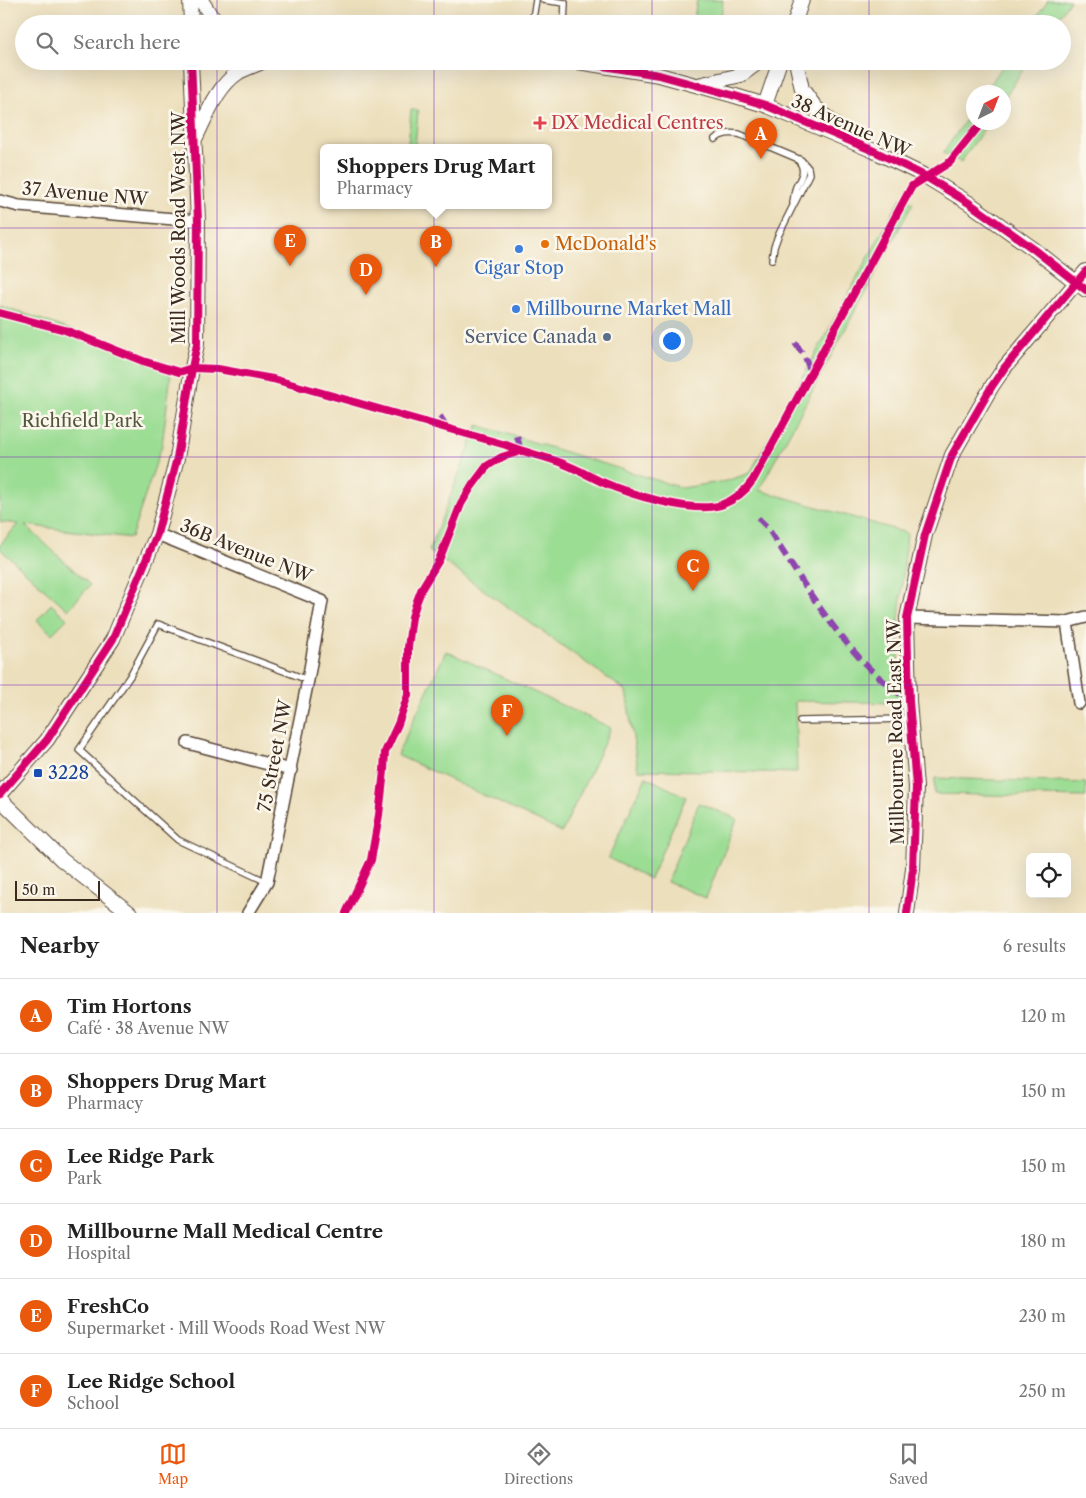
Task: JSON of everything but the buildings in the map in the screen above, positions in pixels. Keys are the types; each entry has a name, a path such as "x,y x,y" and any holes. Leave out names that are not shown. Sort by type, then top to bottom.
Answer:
{"street":[{"path":"190,0 190,15"},
{"path":"201,0 210,15"},
{"path":"797,15 802,0"},
{"name":"Mill Woods Road West NW","path":"0,794 47,740 113,639 157,534 177,458 192,368 198,344 198,221 191,70"},
{"path":"195,138 217,96 226,84 238,72 243,70"},
{"name":"38 Avenue NW","path":"628,70 659,75 765,105 923,174 1083,281"},
{"path":"694,85 741,75 748,70"},
{"path":"765,105 777,70"},
{"path":"798,70 802,90 815,107 837,125 852,142"},
{"name":"37 Avenue NW","path":"0,201 19,206 198,221"},
{"name":"Millbourne Road East NW","path":"907,913 913,869 916,787 910,719 907,618 925,535 952,455 992,386 1005,367 1083,281"},
{"name":"36B Avenue NW","path":"157,534 322,601"},
{"name":"75 Street NW","path":"248,913 267,882 291,770 322,601"},
{"path":"907,618 1067,622 1086,617"},
{"path":"1067,622 1079,703"},
{"path":"188,743 291,770"},
{"path":"0,799 62,860 130,913"}],"lane":[{"path":"534,15 536,0"},
{"path":"543,0 565,3 564,15"},
{"path":"714,139 722,134 739,134 798,160 803,167 802,177 795,191 793,208 774,247 772,260"},
{"path":"267,882 178,840 79,750 130,676 158,624 308,680"},
{"path":"800,721 910,719"}],"green space":[{"path":"697,0 723,0 721,15 694,15"},
{"path":"1048,0 1070,0 1060,15 1038,15"},
{"path":"1000,70 1023,70 1011,88 1011,85 990,85"},
{"path":"411,110 418,110 415,144 408,144"},
{"path":"966,119 966,130 983,130 961,162 943,153"},
{"path":"901,198 913,203 759,490 907,533 898,630 900,703 795,701 797,773 716,771 714,773 712,771 638,770 626,691 429,551 478,425 682,488 726,481 750,473"},
{"name":"Richfield Park","path":"0,305 172,366 162,445 131,538 25,525 90,585 68,610 0,549 0,545 18,524 0,522"},
{"path":"51,604 67,619 52,634 37,620"},
{"path":"446,651 611,728 562,832 397,755"},
{"path":"646,777 686,797 650,879 608,858"},
{"path":"935,778 1086,783 1086,797 934,794"},
{"path":"699,803 737,819 706,898 667,882"}],"marked path":[{"path":"795,343 805,357 811,373"},
{"path":"440,416 447,427"},
{"path":"517,436 521,451"},
{"path":"758,518 767,527 810,593 844,640 878,677 902,696"}],"cycle path":[{"path":"0,794 47,740 113,639 157,534 177,458 197,344 198,221 191,70"},
{"path":"628,70 659,75 765,105 874,151 923,175 969,203 1035,250 1086,290"},
{"path":"0,313 65,330 143,361 179,372 192,368 218,369 273,379 506,445 557,461 614,487 644,497 694,507 721,505 739,495 753,480 912,186 950,162 976,130"},
{"path":"907,913 913,869 916,787 909,701 907,618 925,535 952,455 992,386 1005,367 1086,271"},
{"path":"346,913 371,860 379,815 385,752 398,724 408,695 408,647 412,617 417,601 422,588 439,560 461,504 472,486 487,466 502,457 521,451"}],"place":[{"name":"DX Medical Centres","path":"540,123"},
{"name":"Tim Hortons","path":"761,159"},
{"name":"McDonald's","path":"545,244"},
{"name":"Cigar Stop","path":"519,249"},
{"name":"FreshCo","path":"290,266"},
{"name":"Shoppers Drug Mart","path":"436,267"},
{"name":"Millbourne Mall Medical Centre","path":"366,295"},
{"name":"Millbourne Market Mall","path":"516,309"},
{"name":"Service Canada","path":"607,337"},
{"name":"Lee Ridge Park","path":"693,591"},
{"name":"Lee Ridge School","path":"507,736"},
{"name":"3228","path":"38,773"}]}
